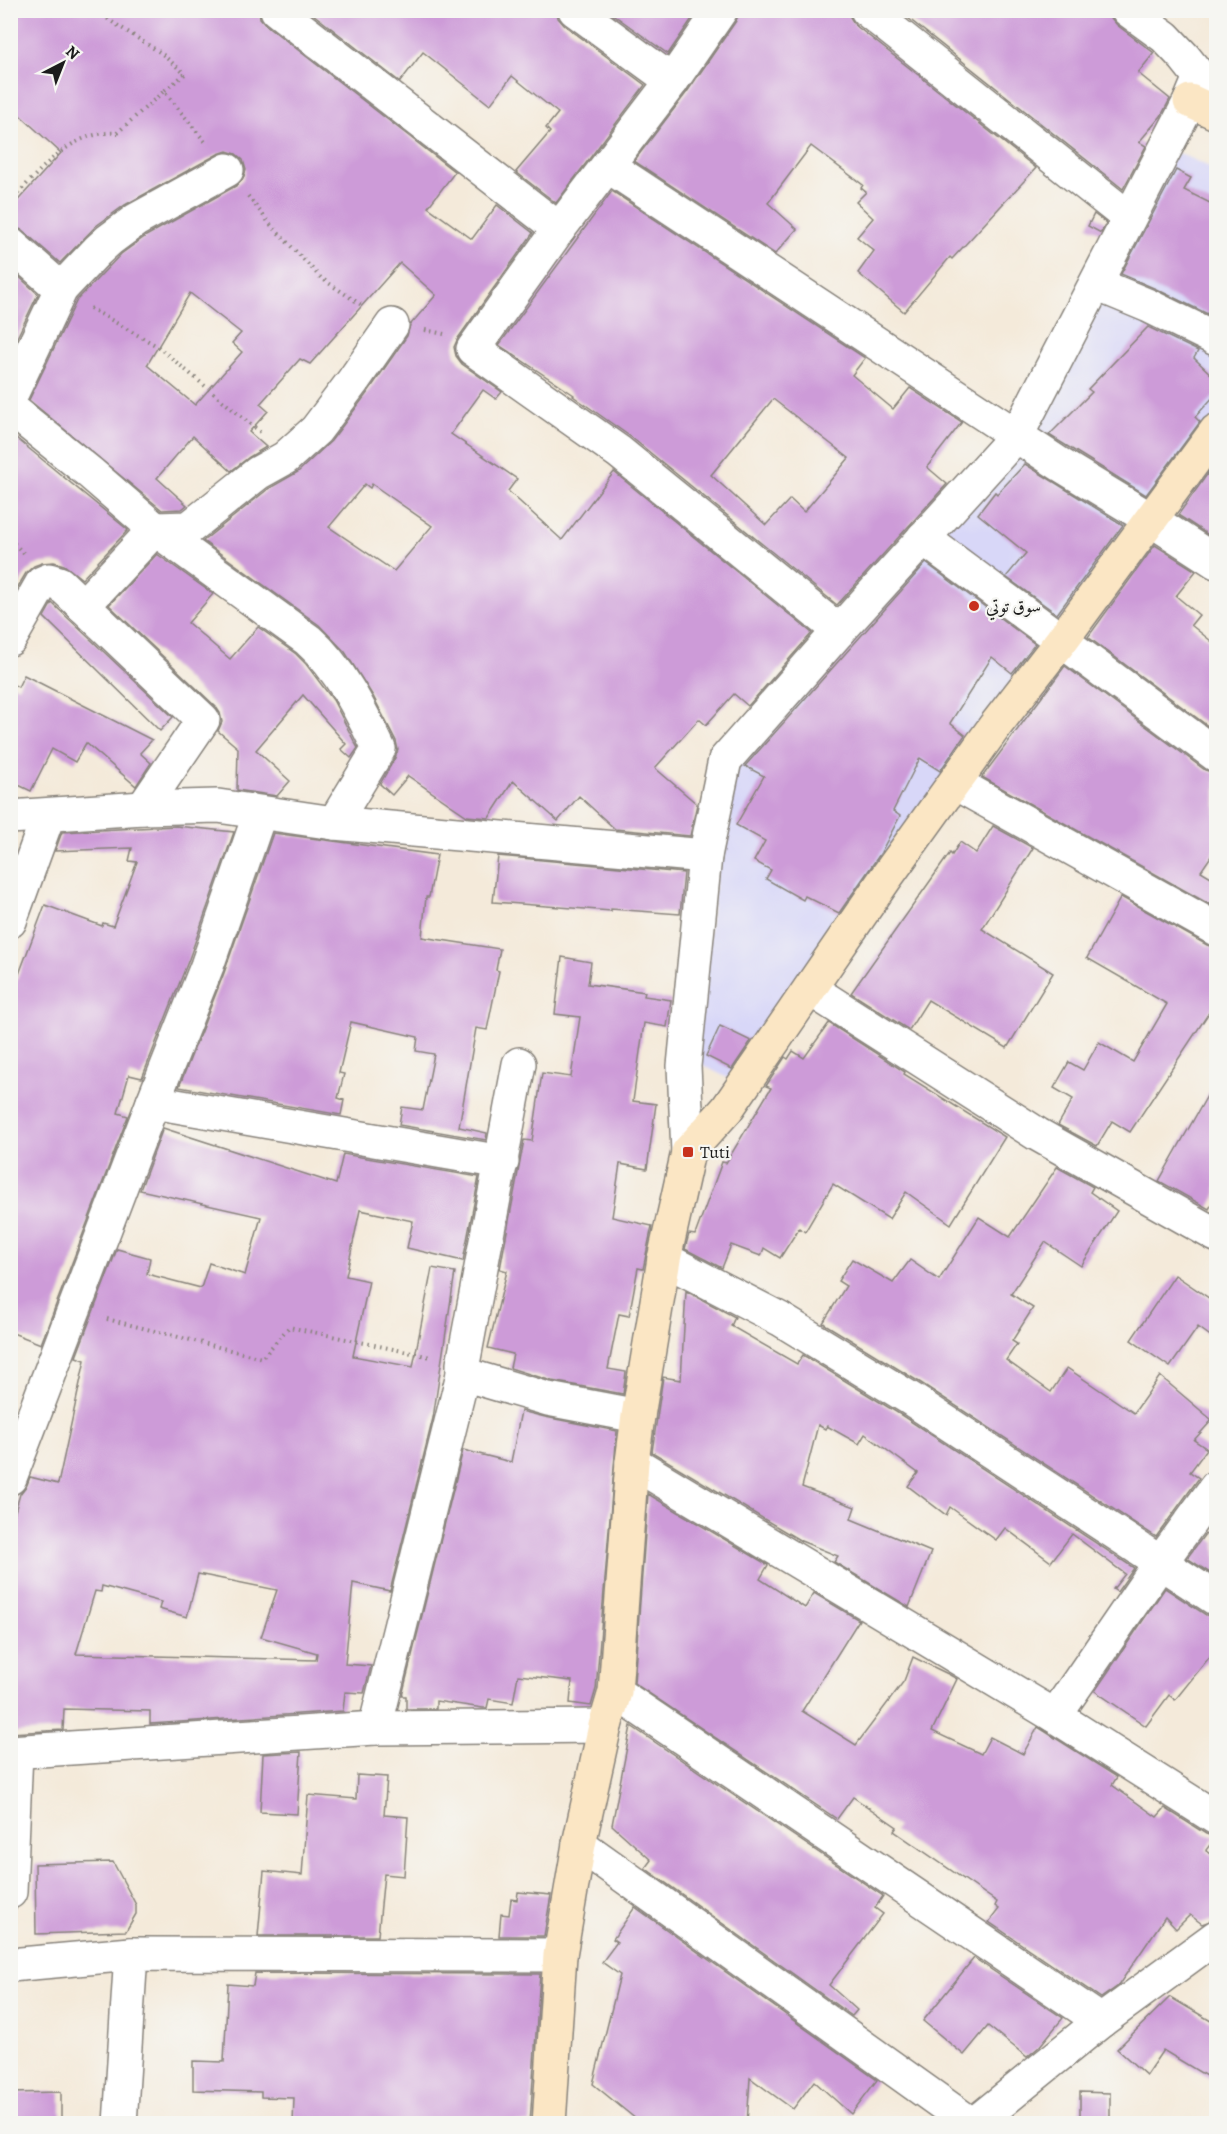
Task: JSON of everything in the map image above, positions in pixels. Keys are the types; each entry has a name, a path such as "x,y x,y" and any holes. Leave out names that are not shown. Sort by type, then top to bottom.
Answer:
{"street":[{"path":"277,10 559,229"},
{"path":"575,10 672,81"},
{"path":"721,10 672,81 559,229 473,350 619,452 839,631"},
{"path":"867,10 1129,218"},
{"path":"549,2124 560,1955 579,1844 605,1725 615,1692 632,1462 638,1416 664,1259 688,1152 684,1066 705,856 725,760 1017,435 1129,218 1203,107 1200,77 1159,21 1128,10"},
{"path":"608,166 1061,465 1216,562"},
{"path":"10,397 61,289 97,251 124,228 227,170"},
{"path":"10,244 61,289"},
{"path":"1096,284 1149,306 1216,339"},
{"path":"83,606 155,529 189,528 258,473 285,458 316,430 392,325"},
{"path":"10,408 155,529 321,651 361,712 379,749 334,824"},
{"path":"688,1152 727,1109 885,879 995,726 1061,641 1216,431"},
{"path":"923,538 1216,755"},
{"path":"10,639 42,583 49,580 59,583 203,720 143,808"},
{"path":"955,783 1216,929"},
{"path":"10,818 143,808 218,806 334,824 705,856"},
{"path":"10,1478 207,966 260,813"},
{"path":"10,921 48,816"},
{"path":"810,989 1037,1134 1216,1235"},
{"path":"375,1728 463,1369 519,1064"},
{"path":"153,1102 502,1162"},
{"path":"664,1259 780,1319 911,1400 1216,1599"},
{"path":"463,1369 548,1399 638,1416"},
{"path":"632,1462 1055,1716 1216,1818"},
{"path":"1055,1716 1160,1563 1216,1487"},
{"path":"615,1692 1101,2021"},
{"path":"10,1892 13,1752 375,1728 605,1725"},
{"path":"579,1844 972,2124 1101,2021 1216,1937"},
{"path":"10,1965 131,1954 560,1955"},
{"path":"120,2124 131,1954"}],"path":[{"path":"10,202 54,157 84,138 102,132 117,133 185,74 160,53 109,20 99,10"},
{"path":"164,91 270,224 321,278 392,325 453,335 473,350"},
{"path":"61,289 157,346 251,424 285,458"},
{"path":"74,1311 261,1358 289,1327 463,1369"}],"shaded area":[{"name":"سوق توتي","path":"1169,149 1216,170 1216,424 737,1083 693,1060 731,762 1019,438"}],"building":[{"path":"10,10 259,10 260,18 266,25 455,172 428,207 472,239 497,205 533,233 458,338 454,347 456,356 462,364 502,392 496,399 483,390 451,434 517,479 508,491 562,540 614,472 812,633 748,706 734,694 706,725 699,719 655,768 697,804 690,836 615,829 579,796 558,821 513,781 489,818 467,816 408,776 392,795 380,784 398,750 396,741 373,696 345,652 319,625 203,541 268,489 298,472 331,441 407,336 410,325 436,295 400,263 310,364 300,359 260,404 268,411 249,432 266,447 231,471 193,436 157,478 187,505 182,509 162,510 29,400 77,300 121,254 146,236 236,186 243,179 246,170 243,160 227,151 218,154 125,205 96,226 60,263 22,230 10,226 10,209 61,153 10,106","holes":["190,293 241,333 232,343 242,352 195,405 147,365","365,484 370,488 372,484 432,526 394,571 329,527"]},
{"path":"308,10 557,10 558,18 564,25 645,85 556,203 516,172 550,132 546,128 558,113 512,76 490,105 423,52 400,82"},
{"path":"607,10 698,10 668,54"},
{"path":"740,10 849,10 855,25 1036,168 952,259 950,257 904,312 858,273 874,251 857,237 873,218 856,202 866,192 861,188 863,185 811,146 768,203 797,229 775,254 634,161 687,92 736,21"},
{"path":"898,10 1110,10 1111,18 1117,25 1154,53 1138,73 1170,99 1161,116 1139,142 1146,146 1123,189"},
{"path":"1176,170 1191,178 1184,190 1216,206 1216,318 1121,274"},
{"path":"612,191 865,358 852,375 893,409 910,388 962,422 927,467 947,484 837,605 631,437 574,395 499,345","holes":["773,399 849,458 804,512 790,499 766,525 711,475"]},
{"path":"1094,214 1106,223 1101,233 1088,226"},
{"path":"16,274 38,294 10,352 10,280"},
{"path":"1148,327 1198,351 1194,358 1216,379 1216,394 1195,417 1200,422 1146,495 1049,435 1092,392 1088,389"},
{"path":"10,433 128,530 82,579 64,565 54,562 42,563 26,573 16,590 10,585"},
{"path":"1216,462 1216,540 1178,515"},
{"path":"1025,464 1123,525 1057,614 1006,577 1026,553 978,514 995,492 997,494"},
{"path":"1155,545 1196,571 1176,596 1199,615 1191,625 1216,645 1216,732 1088,637"},
{"path":"157,554 213,594 188,623 230,659 258,627 296,654 306,664 333,700 358,748 351,758 341,749 346,744 303,695 256,750 290,781 277,796 237,790 238,748 218,731 222,722 216,707 109,605"},
{"path":"926,563 1035,644 1012,673 992,657 950,723 965,735 940,771 920,758 893,811 900,816 880,854 839,913 805,896 803,900 766,879 771,870 754,861 765,841 736,825 764,776 745,766"},
{"path":"52,603 173,717 160,731 44,617"},
{"path":"1065,666 1205,770 1216,773 1216,849 1201,871 1216,880 1216,908 982,777"},
{"path":"24,675 152,740 140,753 151,763 136,786 86,743 75,762 52,749 31,791 10,781 10,683 18,687"},
{"path":"176,826 234,832 189,959 142,1078 129,1075 118,1113 128,1116 41,1344 10,1332 10,998 45,905 102,926 103,923 113,926 137,862 129,861 132,848 55,851 62,832"},
{"path":"993,826 1033,848 982,929 1053,973 1007,1048 928,1000 909,1030 851,993 950,853 952,855 960,842 976,853"},
{"path":"273,833 437,855 429,897 426,897 422,937 500,949 496,970 499,971 487,1030 476,1028 459,1127 487,1133 486,1140 399,1125 402,1107 423,1110 434,1054 416,1051 418,1037 351,1022 339,1073 344,1074 338,1098 344,1100 341,1115 179,1087 224,973"},
{"path":"498,856 684,873 680,914 493,902"},
{"path":"1121,897 1216,948 1216,1002 1130,1132 1112,1121 1097,1146 1058,1125 1073,1099 1054,1088 1069,1062 1083,1070 1099,1042 1133,1062 1167,1004 1087,958"},
{"path":"562,957 591,962 588,984 645,992 644,996 671,1000 667,1027 644,1023 633,1101 656,1104 647,1169 620,1164 612,1217 652,1226 643,1269 638,1268 629,1316 619,1314 608,1369 626,1372 623,1394 552,1381 510,1368 513,1354 488,1348 507,1271 500,1269 524,1140 532,1141 542,1073 571,1077 580,1017 555,1014"},
{"path":"829,1023 905,1072 904,1074 1005,1137 951,1224 906,1192 889,1219 833,1184 805,1232 799,1228 780,1258 764,1248 761,1256 731,1245 722,1268 685,1249 689,1234 695,1235 722,1162 726,1163 771,1088 766,1086 785,1057 788,1059 793,1051 804,1058"},
{"path":"720,1026 751,1041 732,1069 706,1056"},
{"path":"1216,1080 1216,1196 1209,1209 1159,1181"},
{"path":"163,1128 336,1184 343,1154 479,1177 463,1261 407,1248 413,1221 360,1210 346,1276 369,1281 353,1356 413,1367 432,1268 455,1272 433,1418 390,1591 353,1583 345,1664 371,1666 364,1693 345,1692 343,1711 150,1724 150,1711 64,1709 63,1730 10,1733 10,1529 20,1494 30,1477 58,1484 85,1360 76,1357 117,1249 150,1258 147,1274 201,1288 209,1263 245,1275 261,1217 140,1190","holes":["198,1574 277,1590 261,1637 317,1653 316,1660 76,1654 95,1591 101,1592 102,1586 161,1602 159,1609 187,1617"]},
{"path":"1057,1167 1093,1187 1090,1192 1117,1211 1081,1266 1045,1242 1011,1294 1033,1308 1012,1341 1017,1344 1006,1360 1051,1392 1067,1368 1134,1413 1160,1376 1212,1420 1194,1440 1207,1449 1190,1472 1199,1478 1156,1537 921,1383 823,1323 846,1286 838,1281 852,1259 893,1283 910,1260 939,1280 979,1217 1010,1237"},
{"path":"1175,1275 1216,1303 1216,1340 1198,1327 1170,1367 1131,1340"},
{"path":"686,1291 735,1317 731,1326 797,1364 803,1355 901,1415 1134,1568 1117,1592 1113,1589 1125,1574 1072,1534 1051,1562 1005,1528 996,1540 950,1507 946,1515 908,1486 918,1473 865,1434 859,1444 827,1426 825,1429 818,1425 802,1487 855,1507 851,1519 931,1552 909,1607 834,1562 838,1556 801,1541 652,1452 663,1377 681,1380"},
{"path":"521,1411 617,1431 596,1689 591,1706 570,1703 572,1681 518,1675 513,1703 489,1699 487,1708 483,1708 436,1701 436,1709 406,1709 406,1696 402,1696 463,1450 511,1462"},
{"path":"648,1494 768,1565 760,1579 805,1608 814,1593 859,1620 802,1711 856,1745 904,1681 913,1657 950,1675 957,1679 932,1731 981,1754 990,1737 1023,1754 1038,1727 1117,1777 1112,1785 1157,1817 1165,1808 1206,1834 1216,1837 1206,1850 1216,1858 1216,1919 1202,1924 1190,1915 1176,1929 1165,1917 1118,1986 1101,1998 989,1922 999,1909 995,1906 997,1902 894,1831 897,1827 853,1797 837,1819 634,1683"},
{"path":"1205,1534 1216,1543 1216,1577 1187,1558"},
{"path":"1165,1588 1206,1615 1216,1617 1216,1649 1175,1700 1169,1695 1146,1726 1095,1691"},
{"path":"631,1726 883,1896 875,1908 883,1914 829,1985 857,2010 852,2016 645,1868 651,1860 612,1825"},
{"path":"301,1752 297,1814 260,1812 263,1754"},
{"path":"357,1775 387,1777 384,1815 408,1817 404,1876 384,1874 378,1936 258,1936 264,1871 302,1875 308,1795 356,1799"},
{"path":"113,1862 136,1905 136,1914 126,1931 36,1934 35,1864"},
{"path":"518,1892 551,1895 544,1936 499,1936 501,1914 509,1915 511,1899 517,1900"},
{"path":"635,1907 877,2080 851,2114 814,2081 793,2109 750,2078 747,2124 642,2124 593,2084 620,1975 602,1962 617,1942 613,1939"},
{"path":"974,1958 1063,2018 1039,2047 1027,2057 988,2026 964,2055 923,2021"},
{"path":"255,1973 540,1974 530,2123 495,2121 495,2124 293,2124 294,2098 261,2097 261,2092 193,2090 193,2061 224,2062 228,1984 253,1986"},
{"path":"1170,1997 1216,2024 1216,2082 1163,2050 1146,2075 1117,2049"},
{"path":"61,2092 61,2124 10,2124 10,2093"},
{"path":"1080,2092 1110,2093 1110,2121 1080,2121"}],"place":[{"name":"سوق توتي","path":"974,606"},
{"name":"Tuti","path":"688,1152"}]}
